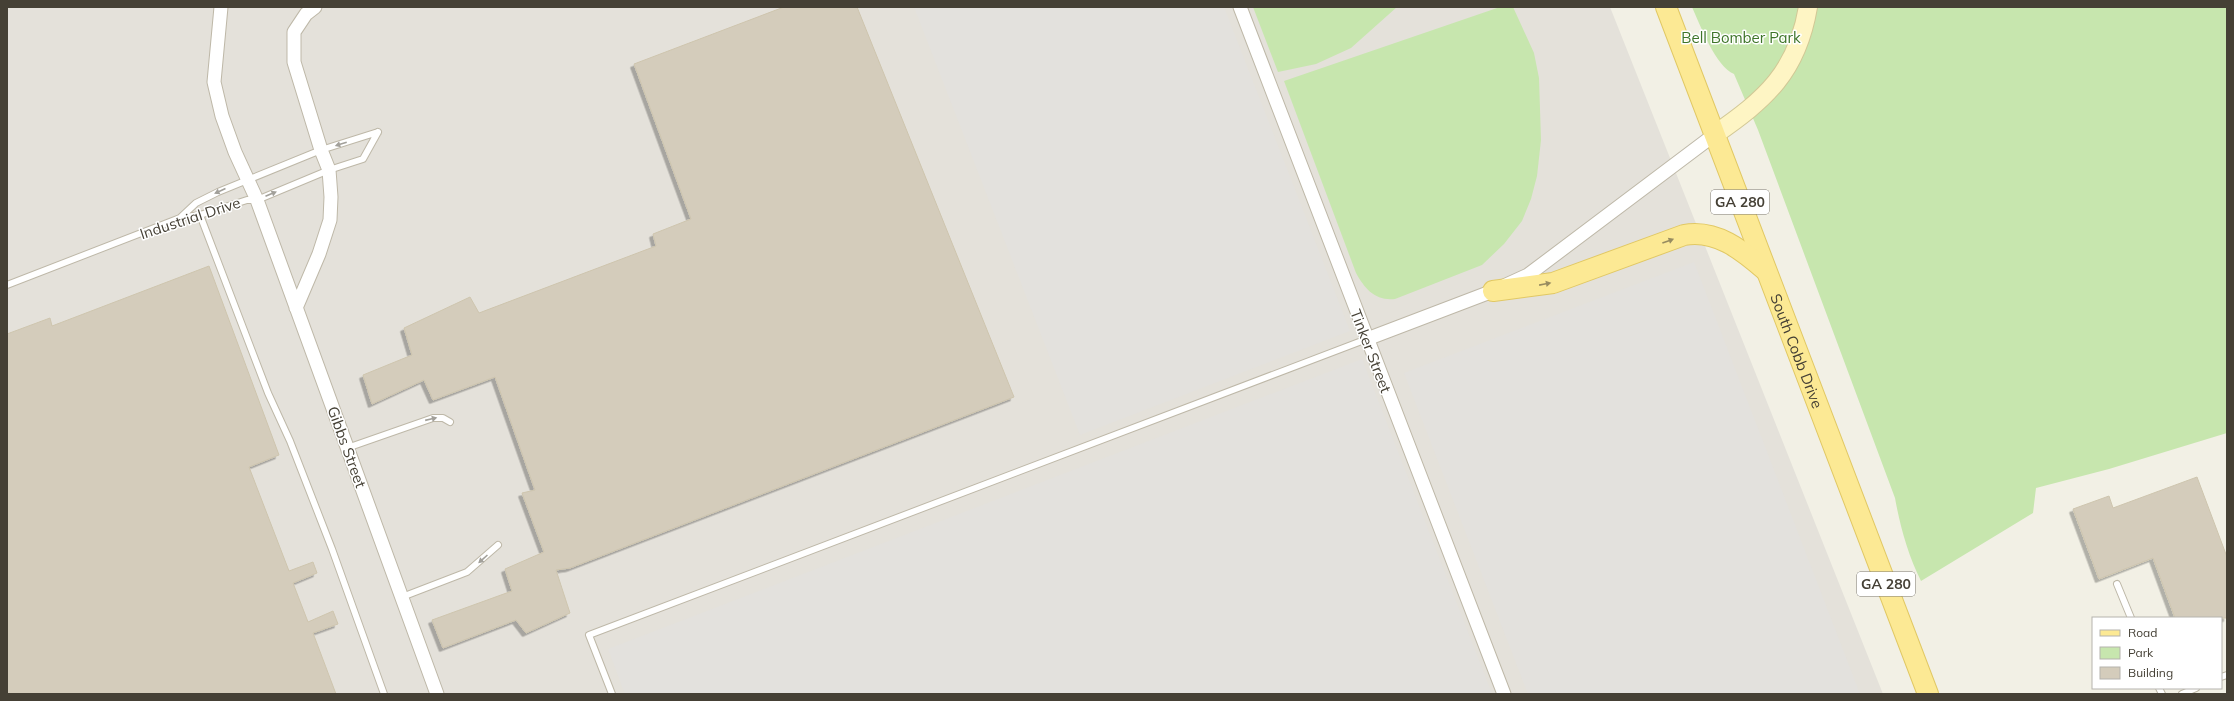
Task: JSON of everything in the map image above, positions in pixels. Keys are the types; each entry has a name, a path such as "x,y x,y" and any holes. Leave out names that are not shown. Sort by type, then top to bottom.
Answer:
{"main road":[{"name":"South Cobb Drive","path":"1666,7 1765,270 1929,692"},
{"path":"1714,135 1757,103 1787,69 1804,32 1808,7"},
{"path":"1493,291 1553,283 1684,235 1696,233 1717,238 1731,244 1765,270"}],"street":[{"name":"Gibbs Street","path":"221,7 214,82 222,116 235,152 257,200 437,694"},
{"path":"296,308 319,254 330,220 331,197 329,170 321,150 294,62 294,32 301,20 315,7"},
{"name":"Tinker Street","path":"1240,7 1504,694"},
{"path":"1367,339 1493,291 1528,275 1714,135"}],"lane":[{"name":"Industrial Drive","path":"7,285 180,218 200,215 247,200 257,200 329,170 363,159 378,132 321,150"},
{"path":"180,218 196,203 248,179 321,150"},
{"path":"200,215 268,393 290,440 332,549 384,694"},
{"path":"612,694 589,635 1367,339"},
{"path":"347,448 433,418 443,418 450,422"},
{"path":"402,597 468,572 498,545"},
{"path":"2117,584 2131,617"},
{"path":"2182,694 2194,689"}],"shaded area":[{"path":"7,7 1610,7 1883,694 7,694"},
{"path":"914,7 1224,7 1350,331 1080,435"},
{"path":"1694,262 1860,694 1528,694 1404,373"},
{"path":"1362,359 1492,694 625,694 608,649"}],"green space":[{"path":"1253,7 1397,7 1351,48 1316,64 1278,72"},
{"path":"1500,7 1513,7 1534,53 1539,78 1541,140 1537,176 1531,199 1522,221 1504,244 1482,265 1395,299 1376,296 1367,289 1356,273 1284,81"},
{"name":"Bell Bomber Park","path":"1692,7 2227,7 2227,433 2109,469 2036,488 2033,513 1921,581 1905,540 1895,498 1758,130 1734,74 1727,70 1709,45"}],"building":[{"path":"784,7 857,7 1014,397 570,568 556,570 570,613 526,633 516,620 443,648 432,620 512,591 505,569 544,552 522,493 535,490 495,377 433,400 424,380 372,404 363,375 412,355 404,328 470,297 479,313 656,246 653,234 691,219 634,64"},
{"path":"209,266 279,455 249,467 289,571 313,562 317,573 293,583 308,622 333,611 338,624 313,633 336,694 7,694 7,334 50,318 52,326"},
{"path":"2197,477 2227,557 2227,618 2175,617 2153,558 2099,579 2073,509 2109,496 2113,508"}]}
